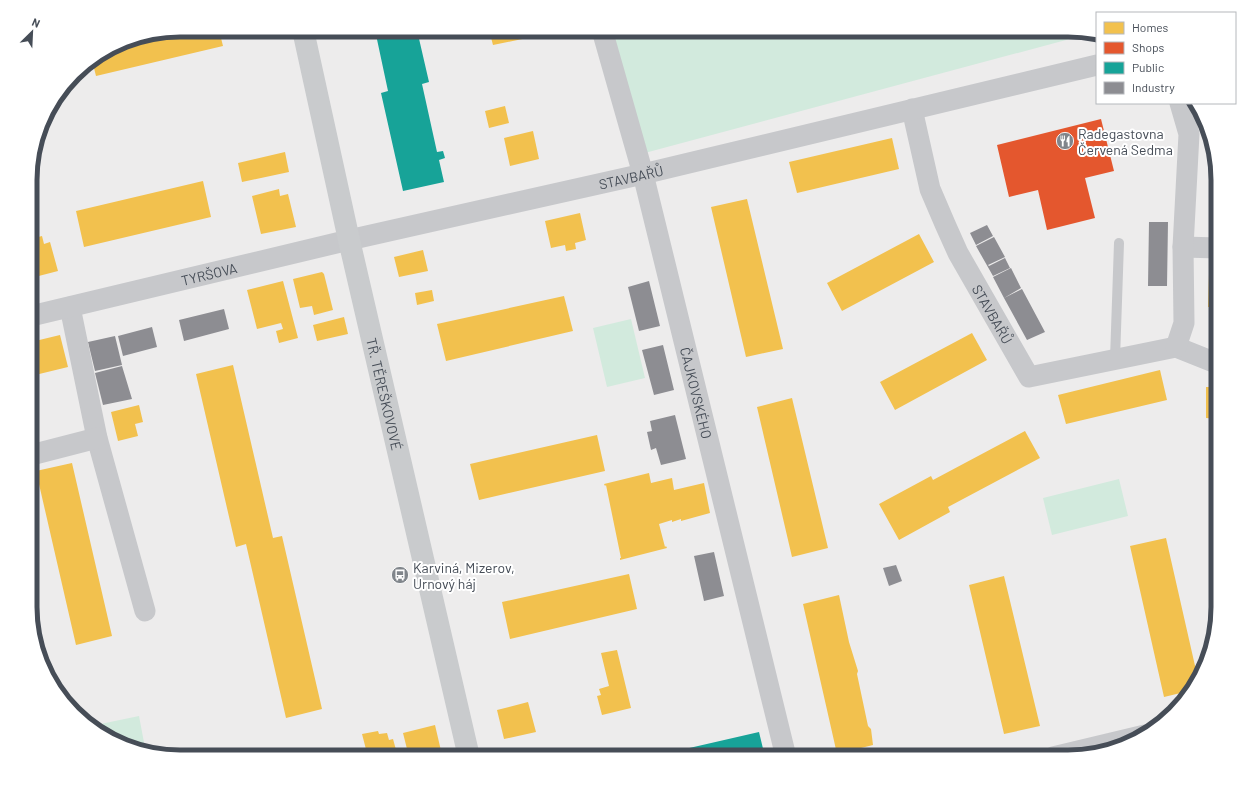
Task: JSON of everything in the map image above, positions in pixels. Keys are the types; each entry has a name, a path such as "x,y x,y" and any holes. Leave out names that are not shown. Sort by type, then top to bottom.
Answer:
{"street":[{"name":"TŘ. TĚREŠKOVOVÉ","path":"305,37 349,240 467,750"},
{"name":"ČAJKOVSKÉHO","path":"604,37 643,174 784,750"},
{"name":"STAVBAŘŮ","path":"349,240 643,174 1096,65"},
{"path":"1180,104 1189,134 1183,247 1184,323 1176,347 1211,361"},
{"name":"STAVBAŘŮ","path":"912,109 930,189 945,224 958,253 1029,377 1176,347"},
{"name":"TYRŠOVA","path":"37,315 349,240"},
{"path":"1183,247 1211,248"},
{"path":"70,308 97,438 145,611"},
{"path":"37,453 97,438"},
{"path":"1088,749 1109,744"}],"lane":[{"path":"1115,359 1119,243"}],"green space":[{"path":"611,37 1077,37 641,154"},
{"path":"631,319 645,378 607,387 593,328"},
{"path":"1119,479 1128,516 1052,535 1043,498"},
{"path":"139,716 145,745 125,739 98,725"}],"building: Homes":[{"path":"170,37 221,37 223,46 96,76 93,66 108,56 143,42"},
{"path":"491,37 532,37 493,45"},
{"path":"505,106 509,123 489,128 485,111"},
{"path":"533,131 539,159 510,166 504,138"},
{"path":"892,138 899,169 797,193 789,162"},
{"path":"285,152 289,172 242,182 238,163"},
{"path":"203,181 211,217 84,247 76,211"},
{"path":"279,189 280,196 288,194 296,227 261,234 252,196"},
{"path":"747,199 783,349 746,357 711,207"},
{"path":"580,213 586,240 575,243 576,249 566,251 565,245 551,248 545,221"},
{"path":"919,234 934,262 842,311 827,283"},
{"path":"42,236 44,244 50,242 58,271 37,276 37,237"},
{"path":"423,250 428,271 399,277 394,257"},
{"path":"322,272 324,274 333,310 314,315 312,306 300,308 293,279"},
{"path":"1209,275 1211,275 1211,307 1208,307"},
{"path":"283,281 298,338 279,343 276,331 283,329 281,323 257,329 247,290"},
{"path":"432,290 434,301 417,305 415,293"},
{"path":"564,296 573,331 446,361 437,324"},
{"path":"344,317 348,334 317,341 313,325"},
{"path":"972,333 987,360 895,410 880,382"},
{"path":"60,335 68,367 37,375 37,341"},
{"path":"233,365 273,538 282,536 322,709 286,718 246,544 236,547 196,374"},
{"path":"1160,370 1167,400 1066,424 1058,395"},
{"path":"1206,387 1211,387 1211,418 1206,418"},
{"path":"792,398 828,548 792,557 757,407"},
{"path":"139,405 143,422 135,424 138,436 118,441 111,412"},
{"path":"1025,431 1040,458 948,507 950,512 899,540 879,504 931,476 933,480"},
{"path":"597,435 605,471 479,500 470,464"},
{"path":"72,463 112,636 76,645 37,471"},
{"path":"649,473 651,483 672,478 674,490 704,483 710,513 681,521 681,519 672,522 672,520 659,524 665,547 666,546 667,548 620,560 621,558 606,485 605,486 604,484"},
{"path":"1166,538 1196,670 1183,692 1164,697 1130,546"},
{"path":"629,574 637,609 510,639 502,602"},
{"path":"1004,576 1040,726 1004,734 969,585"},
{"path":"839,595 849,642 858,671 857,674 868,726 871,729 873,745 853,750 836,750 803,604"},
{"path":"617,650 631,708 602,715 597,696 601,695 599,689 609,686 601,653"},
{"path":"528,702 536,732 504,739 497,710"},
{"path":"435,725 441,750 407,750 403,733"},
{"path":"378,731 379,734 387,733 389,740 393,739 396,750 366,750 362,734"}],"building: Shops":[{"path":"1101,119 1114,171 1085,178 1095,218 1047,230 1038,190 1009,197 997,145"}],"building: Public":[{"path":"376,37 419,37 429,82 422,84 437,152 443,151 445,158 439,160 444,182 403,191 381,93 388,91"},
{"path":"759,732 763,750 685,750"}],"building: Industry":[{"path":"1149,222 1168,222 1167,286 1148,286"},
{"path":"987,225 993,236 976,245 970,233"},
{"path":"994,237 1005,257 988,265 989,266 1005,258 1010,268 993,276 976,246"},
{"path":"1011,268 1021,288 1004,298 993,277"},
{"path":"649,281 660,326 639,331 628,287"},
{"path":"1022,289 1045,332 1027,340 1004,298"},
{"path":"224,309 229,329 184,341 179,320"},
{"path":"152,327 157,347 123,356 118,336"},
{"path":"115,336 122,365 95,371 88,342"},
{"path":"663,345 674,390 654,395 642,350"},
{"path":"122,366 132,399 103,405 95,373"},
{"path":"675,415 686,459 661,465 656,448 651,450 647,432 652,431 650,421"},
{"path":"714,552 724,596 704,601 694,556"},
{"path":"896,565 902,581 889,586 883,568"}],"place":[{"name":"Radegastovna Červená Sedma","path":"1065,141"},
{"name":"Karviná, Mizerov, Urnový háj","path":"400,575"}]}
